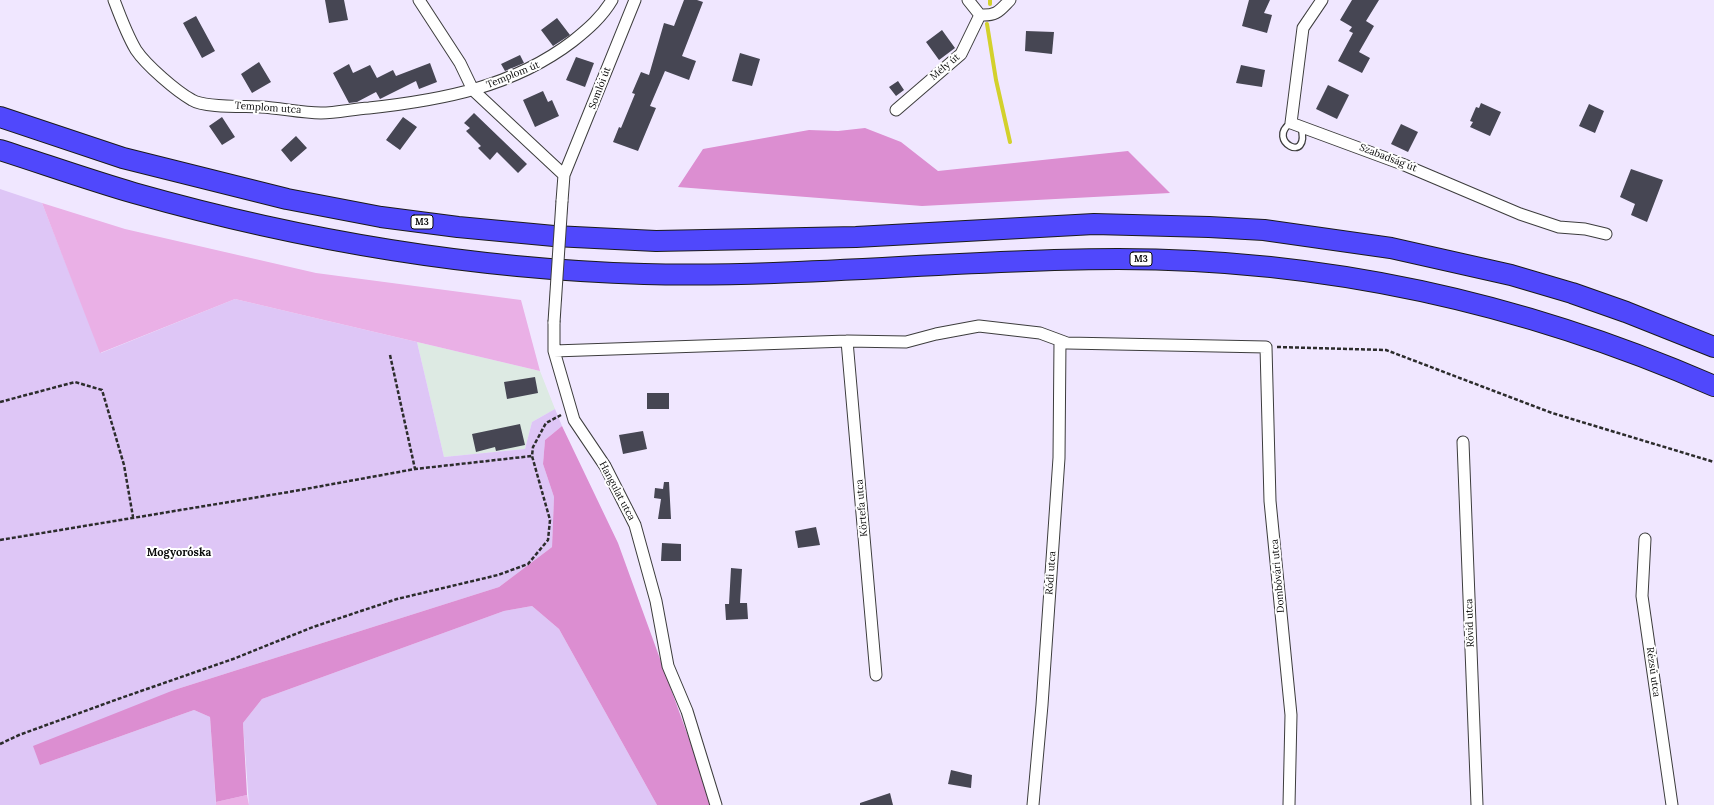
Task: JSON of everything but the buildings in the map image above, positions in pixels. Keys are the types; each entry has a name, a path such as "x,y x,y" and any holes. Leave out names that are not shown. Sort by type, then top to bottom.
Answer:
{"highway":[{"name":"M3","path":"0,117 123,158 280,197 381,217 458,227 554,236 656,241 856,237 1094,224 1264,230 1391,248 1511,275 1626,312 1714,347"},
{"name":"M3","path":"0,150 133,192 275,228 373,247 449,258 551,269 644,274 743,274 1024,261 1118,259 1211,261 1337,275 1398,285 1502,309 1609,343 1714,386"}],"street":[{"name":"Templom utca","path":"114,0 137,50 162,77 193,101 215,105 262,107 321,113 396,105 473,90"},
{"path":"419,0 460,63 473,90 564,176"},
{"name":"Templom út","path":"473,90 531,69 548,60 571,43 600,18 612,0"},
{"name":"Somlói út","path":"564,176 635,0"},
{"path":"968,0 980,15 997,14 1010,0"},
{"name":"Szabadság út","path":"1322,0 1303,28 1296,124 1402,164 1520,214 1559,227 1585,229 1606,234"},
{"name":"Mély út","path":"896,110 961,54 980,15"},
{"name":"Hangulat utca","path":"564,176 554,322 554,350 574,420 605,466 635,525 656,602 668,666 687,711 716,805"},
{"path":"554,350 847,341 906,342 936,334 979,326 1040,333 1067,343 1266,347"},
{"name":"Körtefa utca","path":"847,341 876,675"},
{"name":"Ródi utca","path":"1033,805 1042,705 1059,458 1060,341"},
{"name":"Dombóvári utca","path":"1266,347 1270,501 1291,715 1289,805"},
{"name":"Rövid utca","path":"1463,442 1477,805"},
{"name":"Rézsű utca","path":"1645,539 1642,596 1672,805"}],"path":[{"path":"1266,347 1312,346 1386,350 1552,413 1714,462"},
{"path":"390,355 415,469"},
{"path":"0,402 75,382 102,390 124,465 134,517"},
{"path":"0,744 19,735 233,659 313,627 397,599 498,575 528,564 548,540 550,520 532,456 533,447 546,423 571,410"},
{"path":"0,540 289,492 415,469 532,456"}],"shaded area":[{"path":"865,128 901,142 938,171 1128,151 1170,193 922,206 678,187 703,149 809,130 838,131"},
{"path":"0,189 42,203 101,353 235,299 417,342 444,457 525,449 532,422 555,409 562,426 545,440 543,464 554,497 552,547 499,587 174,690 40,765 194,710 210,717 216,805 0,805"},
{"path":"42,203 125,229 316,273 521,300 540,371 235,299 100,353"},
{"path":"417,342 540,371 555,409 532,422 525,449 444,457"},
{"path":"562,426 618,543 713,805 657,805 559,629 532,606 504,611 262,699 243,723 247,795 216,802 210,717 194,710 40,765 33,746 174,690 499,587 552,547 554,497 543,464 545,440"},
{"path":"532,606 559,629 657,805 249,805 243,723 262,699 504,611"},
{"path":"247,795 249,805 216,805 216,802"}],"waterway":[{"path":"987,24 996,80 1010,142"}],"district":[{"name":"Mogyoróska","path":"179,553"}]}
